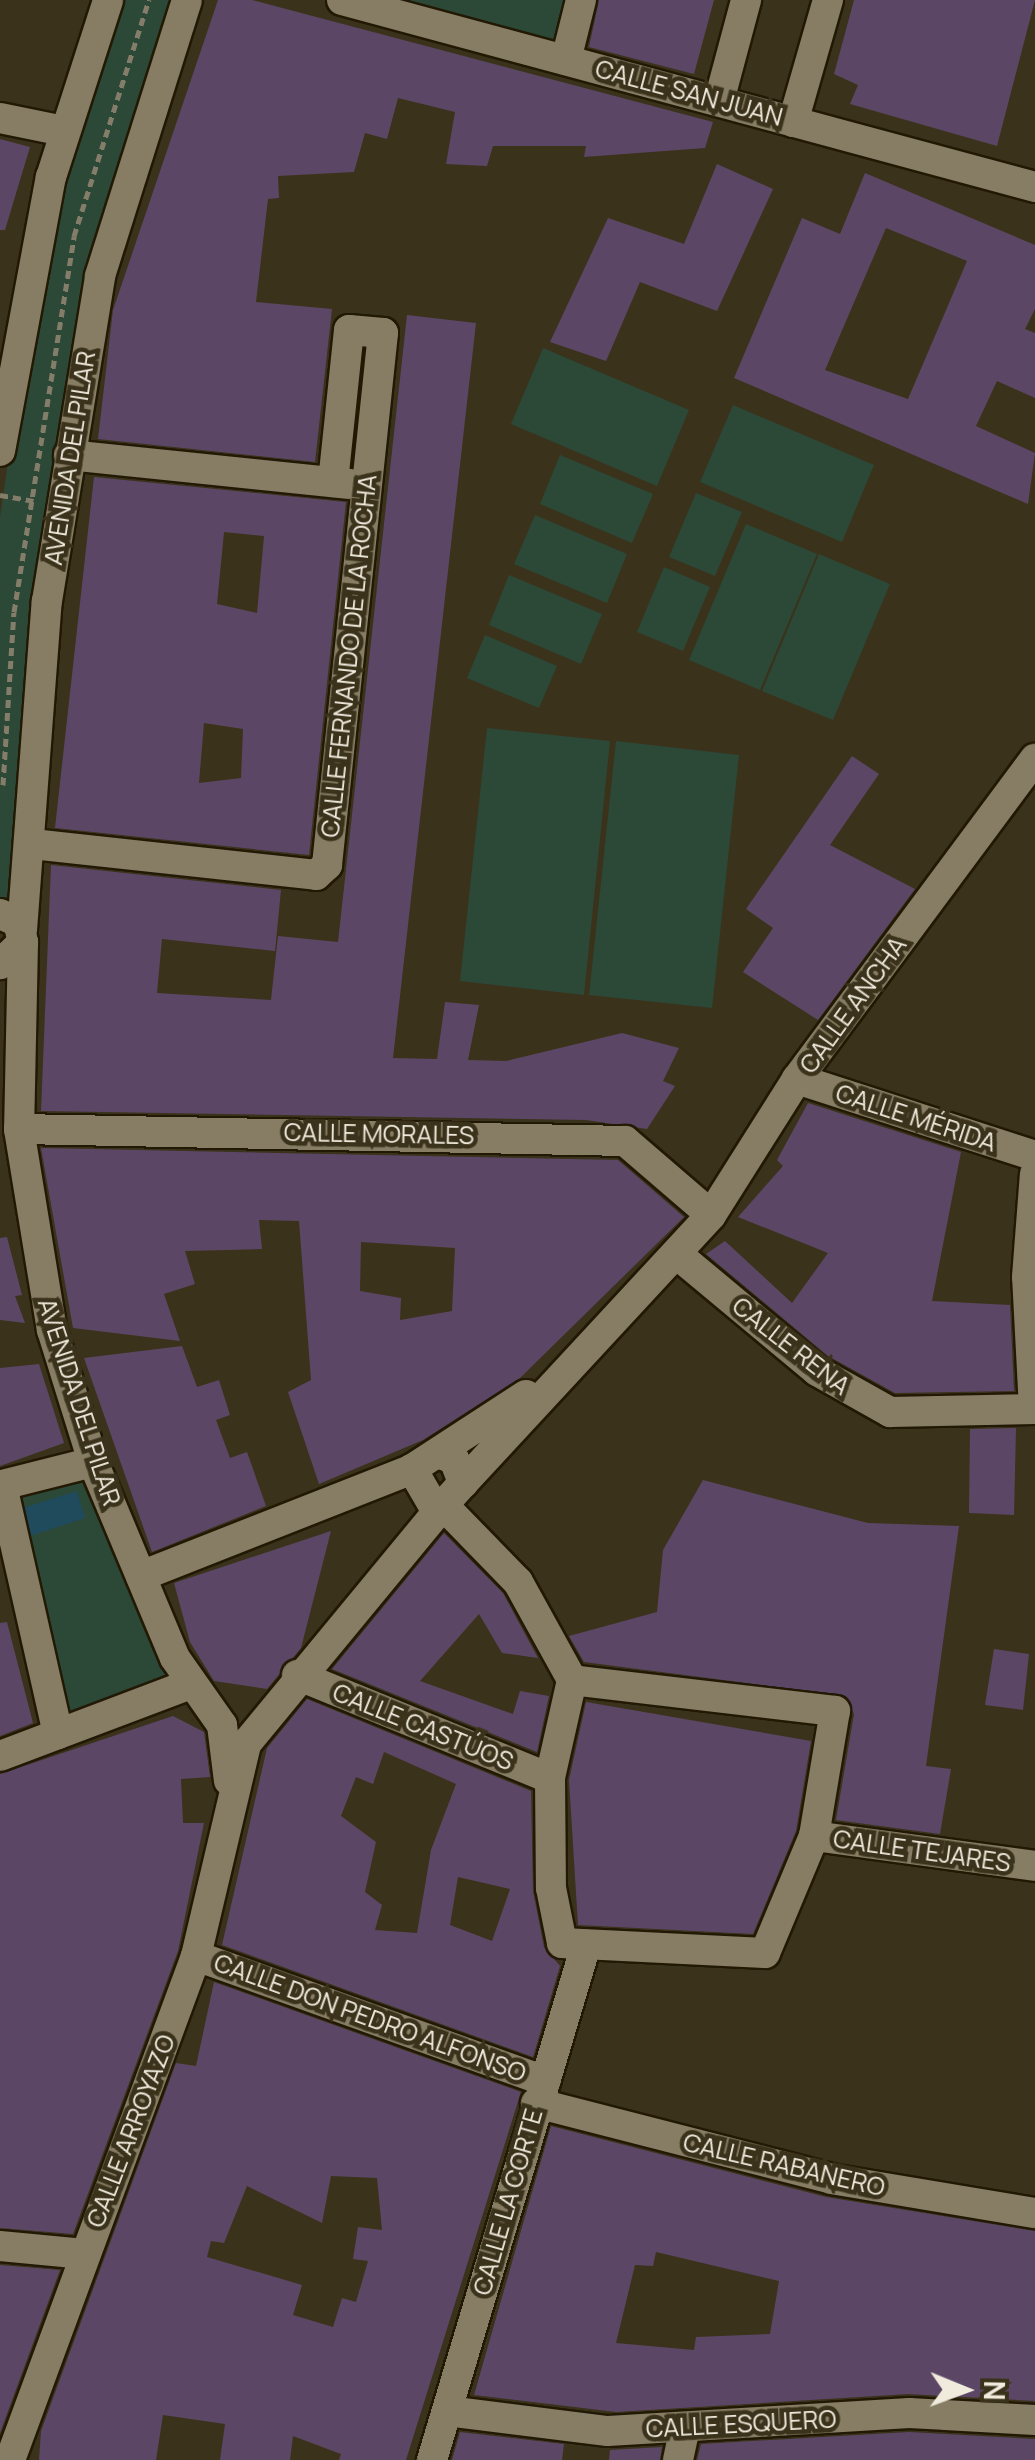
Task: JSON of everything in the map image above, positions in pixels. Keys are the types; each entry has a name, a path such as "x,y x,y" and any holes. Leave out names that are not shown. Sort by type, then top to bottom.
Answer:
{"street":[{"path":"1,441 51,177 108,0"},
{"name":"AVENIDA DEL PILAR","path":"188,0 121,204 68,455 32,844 15,929 20,1130 52,1330 93,1462 140,1576 188,1685 222,1724"},
{"name":"CALLE SAN JUAN","path":"342,0 1035,187"},
{"path":"566,60 582,0"},
{"path":"719,102 746,0"},
{"path":"793,122 828,0"},
{"path":"0,118 64,131"},
{"name":"CALLE FERNANDO DE LA ROCHA","path":"32,844 316,875 327,865 383,334 349,330 333,482"},
{"path":"68,455 368,485"},
{"name":"CALLE ANCHA","path":"570,1366 678,1255 711,1215 798,1079 1035,759"},
{"path":"0,964 15,929"},
{"name":"AVENIDA DEL PILAR","path":"0,1002 20,1053"},
{"name":"CALLE MÉRIDA","path":"798,1079 1035,1156"},
{"name":"CALLE MORALES","path":"20,1130 626,1141 711,1215"},
{"path":"1034,1410 1031,1278 1035,1174"},
{"name":"CALLE RENA","path":"678,1255 860,1400 890,1412 1034,1410"},
{"path":"140,1576 412,1469 570,1366"},
{"name":"CALLE ARROYAZO","path":"15,2456 196,1956 226,1808 263,1718 448,1500 570,1366"},
{"path":"440,1454 454,1459 448,1500"},
{"path":"58,1734 31,1638 1,1482 93,1462"},
{"path":"412,1469 448,1500 518,1582 572,1680 550,1778 550,1872 562,1943 586,1945"},
{"path":"0,1626 31,1638"},
{"name":"CALLE CASTÚOS","path":"297,1674 550,1778"},
{"path":"572,1680 835,1711 814,1836"},
{"path":"0,1756 188,1685"},
{"path":"222,1724 263,1718"},
{"name":"CALLE ARROYAZO","path":"222,1724 226,1808"},
{"name":"CALLE TEJARES","path":"586,1945 764,1953 814,1836 1035,1866"},
{"name":"CALLE LA CORTE","path":"432,2460 586,1945"},
{"name":"CALLE DON PEDRO ALFONSO","path":"196,1956 540,2092"},
{"name":"CALLE RABANERO","path":"540,2092 831,2179 1035,2214"},
{"path":"0,2246 85,2254"},
{"name":"CALLE ESQUERO","path":"447,2411 608,2431 909,2414 1035,2420"},
{"path":"678,2460 685,2428"}],"path":[{"path":"51,177 121,204"},
{"path":"0,495 61,504"}],"green space":[{"path":"117,0 183,0 96,266 23,902 0,909 0,517 35,277"},
{"path":"402,0 572,0 562,43"},
{"path":"543,348 689,410 657,486 511,424"},
{"path":"733,405 874,465 842,542 700,482"},
{"path":"560,455 653,494 632,543 540,504"},
{"path":"696,493 742,512 715,576 669,557"},
{"path":"535,515 627,554 607,603 514,564"},
{"path":"746,524 817,554 760,690 689,660"},
{"path":"819,554 890,584 833,720 762,691"},
{"path":"664,567 710,587 683,651 637,632"},
{"path":"509,575 602,614 581,664 489,625"},
{"path":"485,635 557,666 539,708 467,678"},
{"path":"487,728 610,741 584,995 460,981"},
{"path":"616,741 739,755 712,1008 589,995"},
{"path":"80,1478 166,1670 166,1684 76,1719 61,1716 13,1497"}],"water":[{"path":"77,1491 85,1518 27,1537 19,1509"}],"building":[{"path":"218,0 252,0 713,122 705,148 584,157 586,146 493,146 487,166 446,164 455,112 398,98 387,139 365,133 354,172 278,176 279,198 268,199 256,302 332,309 315,462 98,439 113,310"},
{"path":"599,0 714,0 694,74 589,47"},
{"path":"854,0 1035,0 997,146 850,104 858,85 834,74"},
{"path":"0,139 30,147 5,230 0,230"},
{"path":"717,164 773,189 717,311 640,282 606,361 550,342 608,218 684,244"},
{"path":"865,173 1035,245 1035,309 1025,329 1035,333 1035,398 997,381 976,426 1035,453 1028,504 734,378 802,218 840,234","holes":["886,228 967,261 908,399 825,370"]},
{"path":"407,315 476,323 393,1058 437,1059 445,1002 479,1005 468,1060 506,1061 622,1033 679,1048 663,1081 675,1086 647,1129 586,1120 41,1111 51,865 281,890 275,951 162,939 157,993 271,1000 278,936 338,942"},
{"path":"94,477 346,502 309,855 55,828","holes":["224,532 264,536 257,613 217,604","204,723 243,729 241,778 199,783"]},
{"path":"852,756 879,774 830,845 915,889 818,1020 743,972 773,928 746,909"},
{"path":"808,1103 961,1152 932,1301 1010,1305 1014,1391 895,1393 828,1356 706,1254 725,1241 792,1303 828,1253 738,1217 783,1166 777,1160"},
{"path":"41,1148 618,1160 684,1217 520,1378 423,1440 319,1484 288,1392 311,1380 299,1221 259,1220 262,1249 185,1251 195,1284 164,1294 180,1341 73,1328","holes":["361,1242 455,1248 452,1311 400,1320 401,1298 360,1291"]},
{"path":"7,1237 22,1295 15,1296 25,1323 0,1320 0,1238"},
{"path":"182,1346 197,1387 219,1380 230,1415 216,1420 230,1458 247,1452 266,1506 152,1552 84,1358"},
{"path":"39,1364 64,1443 0,1466 0,1368"},
{"path":"1016,1428 1014,1515 969,1513 970,1429"},
{"path":"703,1480 868,1523 959,1526 926,1766 951,1769 940,1834 836,1820 854,1714 846,1696 584,1662 569,1636 657,1612 663,1550"},
{"path":"331,1531 301,1648 267,1689 214,1681 190,1642 174,1583"},
{"path":"444,1533 503,1593 538,1658 502,1653 479,1614 420,1681 513,1714 520,1691 549,1696 537,1752 332,1669"},
{"path":"7,1622 33,1723 0,1736 0,1623"},
{"path":"994,1649 1029,1654 1023,1710 985,1705"},
{"path":"307,1699 531,1791 533,1891 544,1947 560,1966 533,2057 222,1945 267,1748","holes":["384,1752 456,1784 431,1850 417,1933 375,1930 382,1905 365,1892 376,1842 341,1816 356,1777 373,1784","458,1877 510,1889 492,1941 450,1925"]},
{"path":"586,1702 811,1741 796,1831 753,1934 578,1925 569,1780"},
{"path":"173,1716 204,1732 210,1777 181,1779 183,1823 204,1823 178,1951 73,2234 0,2228 0,1774"},
{"path":"214,1982 521,2092 406,2460 339,2460 341,2454 293,2436 290,2460 220,2460 225,2424 163,2415 156,2460 39,2460 41,2431 176,2063 196,2066","holes":["331,2176 377,2178 382,2230 358,2227 353,2259 368,2261 356,2302 342,2298 333,2327 293,2315 302,2285 207,2257 211,2241 224,2243 247,2186 322,2223"]},
{"path":"551,2126 826,2197 1035,2231 1035,2401 908,2394 616,2412 474,2395","holes":["656,2252 779,2281 770,2334 696,2337 694,2350 616,2343 635,2265 653,2266"]},
{"path":"0,2265 60,2270 0,2433"},
{"path":"460,2432 564,2444 562,2460 452,2460"},
{"path":"909,2432 1035,2439 1035,2460 697,2460 701,2444"},
{"path":"662,2447 660,2460 609,2460 610,2450"}]}
